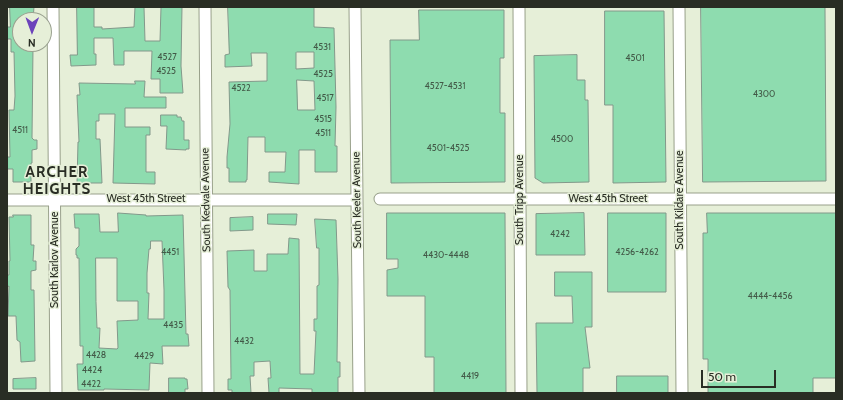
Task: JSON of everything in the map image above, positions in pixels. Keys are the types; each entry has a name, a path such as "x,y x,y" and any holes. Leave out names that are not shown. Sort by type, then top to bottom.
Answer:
{"street":[{"name":"South Karlov Avenue","path":"53,7 56,393"},
{"name":"South Kedvale Avenue","path":"205,7 208,393"},
{"name":"South Keeler Avenue","path":"355,7 359,393"},
{"name":"South Tripp Avenue","path":"519,7 521,393"},
{"name":"South Kildare Avenue","path":"679,7 682,393"},
{"name":"West 45th Street","path":"380,199 836,199"},
{"name":"West 45th Street","path":"7,200 357,200"}],"building":[{"path":"10,7 34,7 34,12 12,12 12,52 11,39 7,39 7,27 10,27"},
{"path":"77,7 94,7 94,27 102,27 102,29 134,27 135,7 144,7 145,41 160,41 161,7 182,7 181,66 183,93 160,93 160,79 151,79 152,51 124,51 124,65 114,65 113,38 94,38 96,65 71,66 70,55 77,55"},
{"path":"228,7 314,7 314,27 334,28 336,107 335,146 337,146 337,172 315,172 315,150 299,150 299,184 269,182 269,172 285,172 286,152 265,152 265,137 248,137 247,180 246,182 229,182 227,157 230,124 229,82 267,81 267,53 251,53 252,66 225,67 225,55 229,54","holes":["297,52 314,52 314,68 296,69","297,80 314,81 315,110 298,110"]},
{"path":"701,7 825,7 826,181 703,182"},
{"path":"419,10 504,10 504,58 500,58 500,113 505,113 505,182 391,183 390,40 419,40"},
{"path":"605,11 664,11 666,182 613,183 613,105 605,105"},
{"path":"14,52 33,52 32,138 37,140 37,149 32,150 31,182 13,182 13,169 7,169 7,157 10,157 9,110 14,110"},
{"path":"577,55 577,80 585,80 585,100 588,100 589,182 543,183 535,178 534,56"},
{"path":"135,81 145,81 144,97 166,97 166,108 125,108 125,127 150,127 150,135 146,135 146,172 155,172 155,184 113,183 115,114 99,114 99,121 96,121 96,139 100,139 102,183 77,183 79,142 77,95 80,95 79,83 135,84"},
{"path":"161,115 177,115 177,117 181,117 182,121 184,121 184,140 189,140 189,149 166,149 167,126 161,126"},
{"path":"118,213 146,216 183,215 186,334 188,334 189,346 162,346 163,364 150,363 149,390 78,390 77,364 83,364 83,346 80,346 79,258 77,258 76,255 76,249 79,246 79,228 75,228 74,214 99,214 100,232 118,232","holes":["151,241 162,241 164,319 148,319 149,293 147,293 147,273","96,258 117,258 117,301 138,301 138,320 117,321 117,349 99,348 100,328 97,328"]},
{"path":"387,213 505,213 506,393 434,393 434,357 425,357 425,296 387,296 387,270 398,268 398,259 387,259"},
{"path":"584,213 585,255 536,255 536,214"},
{"path":"608,213 666,213 666,292 608,292"},
{"path":"707,213 836,213 836,378 813,378 813,393 708,393 708,359 703,359 703,233 707,233"},
{"path":"268,214 297,214 296,225 268,224"},
{"path":"13,215 31,215 31,245 34,245 33,261 36,261 36,270 31,271 31,290 34,290 35,361 21,362 20,342 17,340 16,316 8,316 9,286 7,287 7,275 9,275 10,261 9,217 13,217"},
{"path":"253,217 253,230 230,231 230,218"},
{"path":"315,219 336,220 338,279 337,362 340,362 338,393 312,393 312,389 279,388 279,393 269,393 268,378 271,378 270,361 254,362 254,376 250,376 251,393 232,393 232,390 228,390 228,379 231,379 230,290 228,287 227,251 254,250 254,271 267,271 267,254 288,254 289,238 299,239 300,374 314,374 316,331 314,331 314,319 317,319 317,286 319,285 319,248 317,248"},
{"path":"555,272 592,272 592,327 585,327 590,368 583,368 583,393 537,393 536,323 573,323 572,296 555,296"},
{"path":"617,376 668,376 668,393 617,393"},
{"path":"36,378 36,389 13,389 13,379"},
{"path":"169,378 187,379 188,389 185,389 185,393 169,393"}],"district":[{"name":"ARCHER HEIGHTS","path":"57,182"}]}
